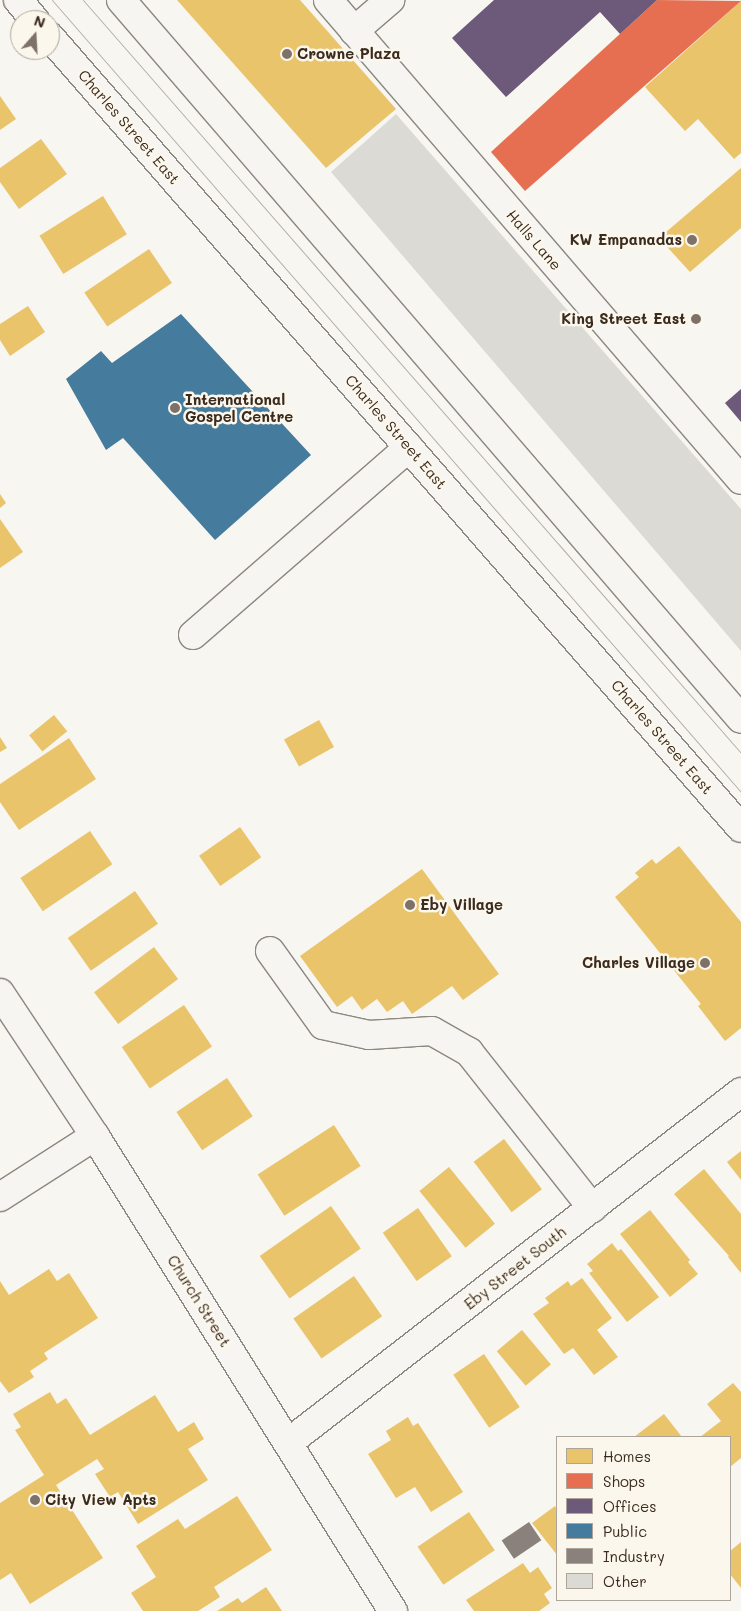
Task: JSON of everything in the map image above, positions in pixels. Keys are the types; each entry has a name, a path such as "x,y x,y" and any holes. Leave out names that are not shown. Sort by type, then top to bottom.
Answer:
{"main road":[{"path":"18,0 26,10"},
{"path":"120,0 741,719"},
{"name":"Halls Lane","path":"328,0 741,480"},
{"path":"354,31 390,0"},
{"name":"Charles Street East","path":"60,48 741,828"},
{"path":"193,635 409,447"},
{"path":"270,951 323,1025 369,1035 432,1031 470,1052 592,1208"},
{"name":"Church Street","path":"0,993 95,1136 393,1611"},
{"name":"Eby Street South","path":"288,1443 741,1092"},
{"path":"0,1197 95,1136"}],"building: Homes":[{"name":"Crowne Plaza","path":"177,0 300,0 396,109 326,168"},
{"path":"741,1 741,153 734,159 698,119 685,131 645,87"},
{"path":"0,96 16,119 0,130"},
{"path":"41,139 67,174 19,209 0,182 0,168"},
{"path":"741,168 741,228 690,272 659,238"},
{"path":"103,196 127,234 63,274 39,236"},
{"path":"149,249 172,283 107,327 84,293"},
{"path":"28,306 45,332 10,356 0,340 0,324"},
{"path":"0,494 6,503 0,508"},
{"path":"0,519 23,552 0,568"},
{"path":"54,715 67,731 42,751 29,735"},
{"path":"319,720 334,747 299,767 284,739"},
{"path":"0,737 7,748 0,752"},
{"path":"69,738 96,779 19,830 0,802 0,784"},
{"path":"240,827 261,857 220,886 199,856"},
{"path":"90,831 112,864 43,911 20,878"},
{"name":"Charles Village","path":"679,846 741,922 741,1028 725,1041 698,1006 701,1004 615,897 639,877 635,873 652,859 656,864"},
{"name":"Eby Village","path":"422,869 499,974 463,1000 452,986 412,1014 403,1001 387,1012 377,999 362,1010 352,996 337,1007 300,956"},
{"path":"135,891 158,924 91,971 68,938"},
{"path":"154,947 178,979 118,1024 94,992"},
{"path":"184,1005 212,1046 150,1088 122,1047"},
{"path":"227,1078 253,1116 202,1150 176,1112"},
{"path":"334,1125 361,1166 284,1216 258,1175"},
{"path":"504,1139 542,1189 512,1212 474,1162"},
{"path":"741,1151 741,1180 727,1162"},
{"path":"449,1167 495,1224 465,1248 419,1191"},
{"path":"704,1169 741,1214 741,1273 729,1256 674,1194"},
{"path":"331,1206 361,1249 290,1298 260,1256"},
{"path":"418,1208 452,1256 417,1281 383,1233"},
{"path":"650,1210 690,1260 688,1262 698,1274 670,1297 620,1234"},
{"path":"612,1243 618,1251 621,1249 659,1297 627,1322 589,1273 593,1271 587,1264"},
{"path":"49,1269 57,1281 69,1273 98,1318 44,1353 48,1359 30,1371 34,1377 9,1393 0,1381 0,1281 9,1295"},
{"path":"354,1276 382,1316 321,1359 293,1318"},
{"path":"582,1278 612,1318 597,1330 618,1357 594,1375 573,1348 564,1354 533,1314 549,1303 545,1298 568,1281 571,1286"},
{"path":"522,1330 551,1364 526,1386 497,1351"},
{"path":"484,1354 520,1407 489,1428 453,1375"},
{"path":"733,1383 741,1392 741,1458 731,1466 731,1436 701,1436 721,1421 707,1404"},
{"name":"City View Apts","path":"50,1392 57,1404 66,1398 90,1435 155,1395 178,1432 194,1422 204,1439 188,1449 208,1480 138,1524 118,1492 110,1497 95,1474 104,1469 97,1459 56,1485 103,1558 30,1604 11,1573 0,1580 0,1503 44,1475 15,1430 21,1427 13,1414"},
{"path":"664,1414 681,1436 635,1436"},
{"path":"408,1417 413,1426 418,1423 463,1492 431,1512 415,1487 396,1498 368,1454 391,1440 386,1431"},
{"path":"237,1496 272,1550 214,1587 220,1597 198,1611 143,1611 131,1593 156,1577 136,1546 178,1519 185,1529"},
{"path":"555,1506 556,1554 532,1523"},
{"path":"469,1512 495,1550 443,1585 418,1547"},
{"path":"741,1542 741,1588 731,1575 731,1550"},
{"path":"523,1563 530,1573 538,1567 552,1588 544,1594 550,1603 539,1611 474,1611 466,1600"},
{"path":"266,1587 282,1611 217,1611 238,1598 242,1603"}],"building: Shops":[{"path":"657,0 741,1 525,191 491,152"}],"building: Offices":[{"path":"494,0 657,0 620,34 600,12 506,97 452,38"},
{"path":"741,389 741,422 725,403"}],"building: Public":[{"name":"International Gospel Centre","path":"181,314 311,455 215,540 123,438 106,450 66,379 101,351 112,363"}],"building: Industry":[{"path":"529,1522 541,1540 514,1559 502,1540"}],"building: Other":[{"path":"396,114 741,509 741,651 331,172"}],"tram line":[{"path":"52,0 741,792"},
{"path":"83,0 741,753"}],"place":[{"name":"Crowne Plaza","path":"287,54"},
{"name":"KW Empanadas","path":"692,240"},
{"name":"King Street East","path":"696,319"},
{"name":"International Gospel Centre","path":"175,408"},
{"name":"Eby Village","path":"410,905"},
{"name":"Charles Village","path":"705,963"},
{"name":"City View Apts","path":"35,1500"}]}
